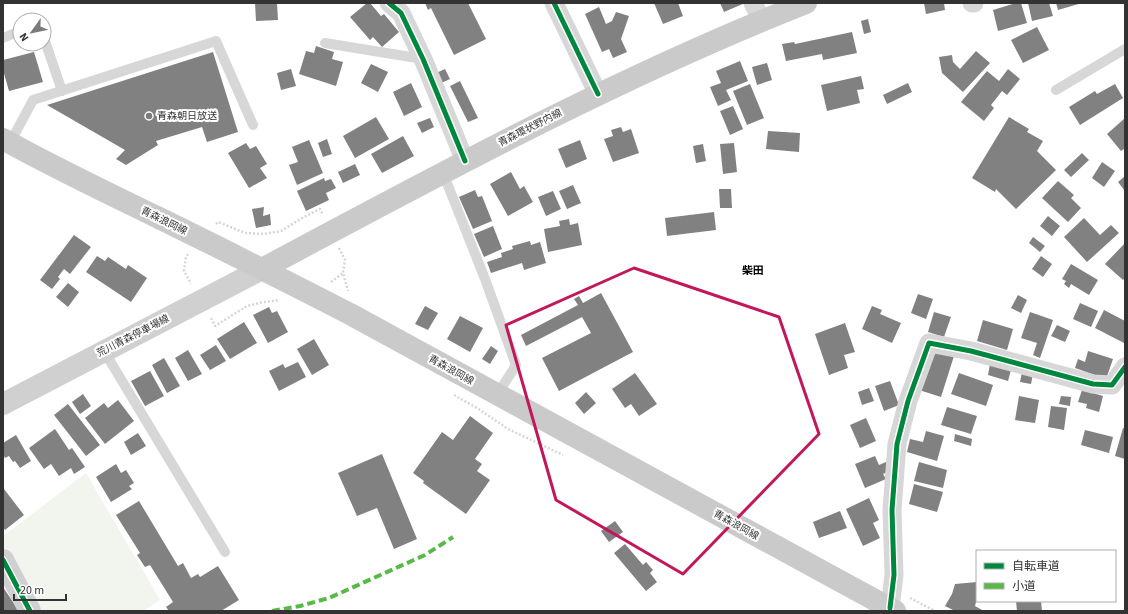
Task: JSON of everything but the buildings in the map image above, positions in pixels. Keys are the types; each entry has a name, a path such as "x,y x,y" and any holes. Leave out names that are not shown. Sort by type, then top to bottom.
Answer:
{"main road":[{"name":"青森環状野内線","path":"262,269 465,161 598,94 684,54 758,12 806,3"},
{"name":"青森浪岡線","path":"7,141 350,314 892,610"},
{"name":"荒川青森停車場線","path":"3,404 262,269"},
{"path":"3,560 30,611"}],"street":[{"path":"390,3 401,13 423,59 465,161"},
{"path":"554,3 598,94"},
{"path":"892,610 894,575 892,510 897,444 908,401 928,343 971,351 1093,384 1118,387 1125,367"}],"lane":[{"path":"7,141 33,100 216,41 253,125"},
{"path":"325,43 423,59"},
{"path":"1056,90 1125,49"},
{"path":"49,52 62,91"},
{"path":"443,173 485,279 516,365 497,395"},
{"path":"104,351 225,552"}],"highlighted area":[{"path":"634,268 779,317 819,434 683,574 556,500 506,325"}],"shaded area":[{"path":"86,473 160,600 143,611 41,611 3,546 3,536"}],"marked path":[{"path":"272,611 300,606 329,598 425,555 453,537"}],"cycle path":[{"path":"389,3 401,13 423,59 465,161"},
{"path":"554,3 598,94"},
{"path":"890,608 894,575 892,510 897,444 908,401 929,343 971,351 1093,384 1112,385 1125,367"},
{"path":"3,560 30,611"}],"place":[{"name":"青森朝日放送","path":"149,116"}],"district":[{"name":"柴田","path":"753,270"}]}
